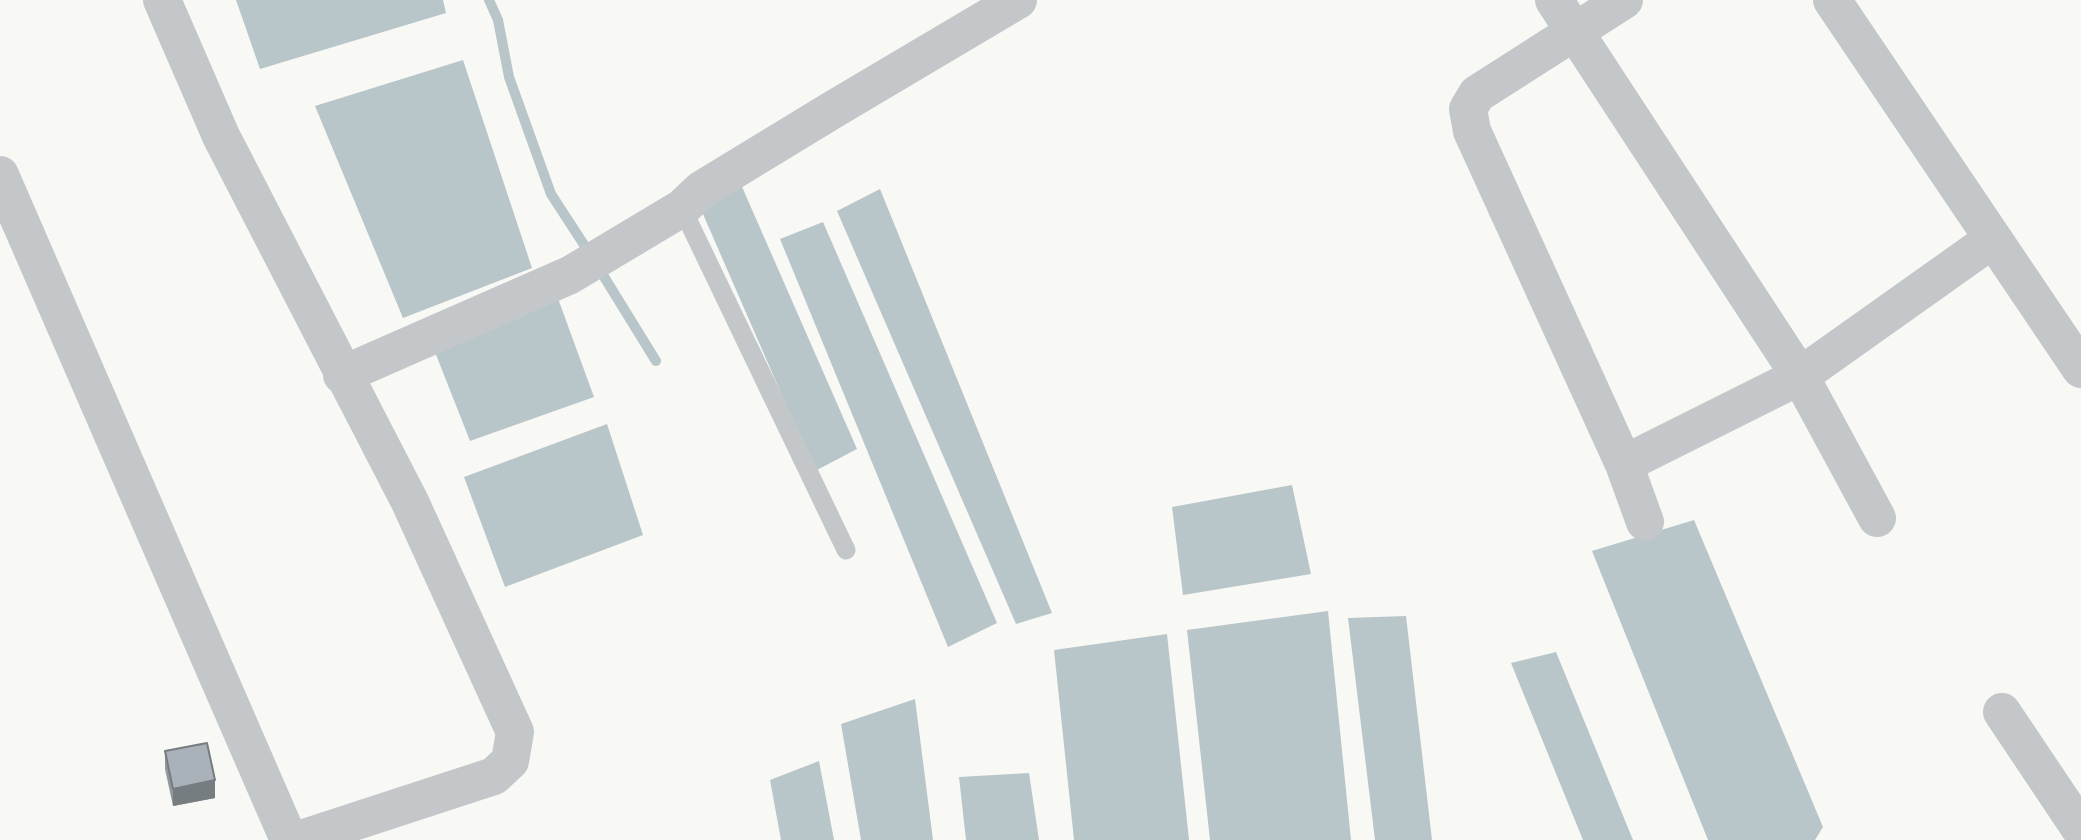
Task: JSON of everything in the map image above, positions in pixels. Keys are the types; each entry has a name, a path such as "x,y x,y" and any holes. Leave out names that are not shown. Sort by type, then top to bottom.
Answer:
{"street":[{"path":"162,0 221,136 410,502 515,732 510,761 494,776 298,840"},
{"path":"342,374 570,275 682,208 712,183 1018,0"},
{"path":"1624,0 1564,15 1477,94 1468,109 1472,131 1624,464 1645,522"},
{"path":"1832,0 2081,369"},
{"path":"1564,15 1800,376 1877,518"},
{"path":"0,175 289,840"},
{"path":"1624,464 1800,376 1993,239"},
{"path":"2001,712 2081,830"}],"lane":[{"path":"682,208 846,551"}],"shaded area":[{"path":"236,0 443,0 446,13 260,69"},
{"path":"463,60 532,268 403,318 315,106"},
{"path":"739,180 857,449 815,471 696,198"},
{"path":"880,189 1052,613 1016,624 837,211"},
{"path":"823,222 997,623 948,647 780,239"},
{"path":"556,293 594,397 470,441 433,347"},
{"path":"607,424 643,535 505,587 464,477"},
{"path":"1292,485 1311,574 1183,595 1172,507"},
{"path":"1694,520 1823,827 1815,840 1708,840 1592,551"},
{"path":"1328,611 1351,840 1210,840 1187,630"},
{"path":"1406,616 1432,840 1375,840 1348,618"},
{"path":"1167,634 1189,840 1074,840 1054,650"},
{"path":"1556,652 1633,840 1583,840 1511,663"},
{"path":"915,699 933,840 861,840 841,724"},
{"path":"819,761 834,840 781,840 770,780"},
{"path":"1029,773 1039,840 966,840 959,777"}],"building":[{"path":"207,743 215,780 173,789 165,751"}],"waterway":[{"path":"489,0 498,20 509,77 551,194 590,254"},
{"path":"598,267 656,361"}]}
